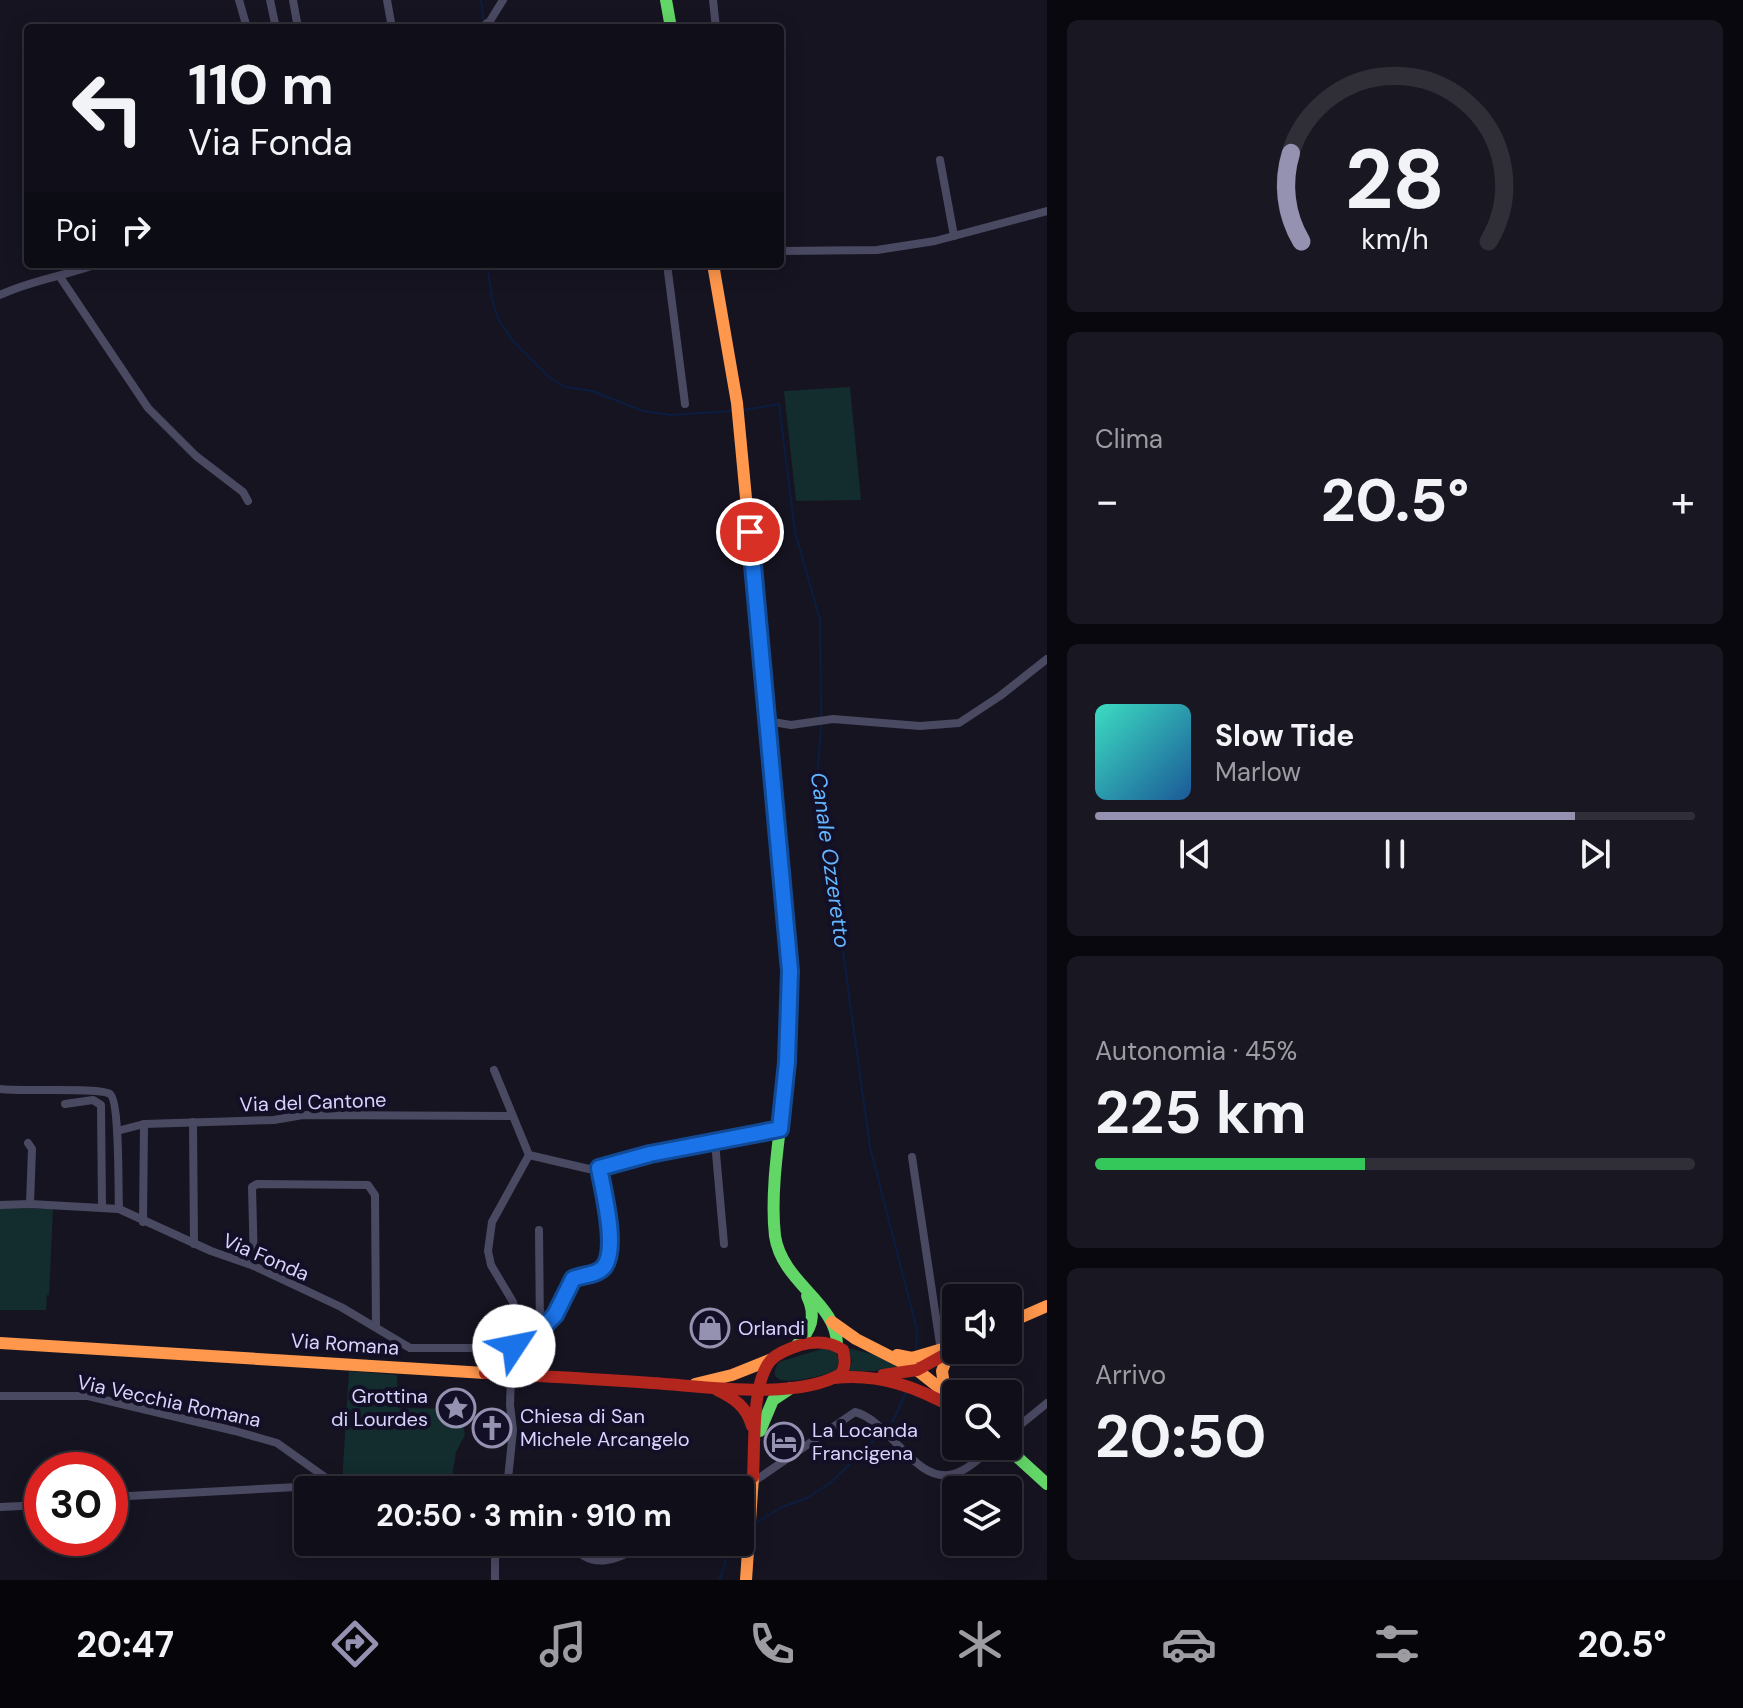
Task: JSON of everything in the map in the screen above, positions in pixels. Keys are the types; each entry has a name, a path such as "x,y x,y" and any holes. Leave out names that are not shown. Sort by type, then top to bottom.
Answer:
{"main road":[{"path":"666,0 670,24"},
{"path":"688,1385 770,1363 792,1349 808,1333 814,1318 814,1309 779,1256 775,1233 774,1202 787,1062 790,971 737,403 714,268"},
{"path":"799,1283 832,1322 838,1345 843,1350 845,1365 834,1378"},
{"path":"1022,1317 1047,1306"},
{"path":"832,1322 917,1370 942,1390"},
{"path":"792,1349 825,1341 912,1358 942,1351"},
{"name":"Via Romana","path":"0,1343 688,1385"},
{"path":"716,1390 785,1387 834,1378 898,1374 917,1370 942,1354"},
{"path":"770,1363 769,1376 785,1387"},
{"path":"754,1484 759,1387 770,1363"},
{"path":"864,1376 919,1388 942,1401"},
{"path":"688,1385 716,1390 736,1399 749,1412 755,1445"},
{"path":"755,1445 767,1405 785,1387"},
{"path":"1020,1460 1047,1484"},
{"path":"746,1580 748,1556"}],"street":[{"path":"239,0 246,24"},
{"path":"270,0 275,24"},
{"path":"293,0 297,24"},
{"path":"387,0 391,24"},
{"path":"486,24 503,0"},
{"path":"713,0 716,24"},
{"path":"940,160 954,236"},
{"path":"784,251 877,250 954,236 1047,211"},
{"path":"0,295 33,282 86,268"},
{"path":"668,268 685,404"},
{"path":"60,277 142,401 196,456 243,492 248,501"},
{"path":"767,721 791,725 822,720 920,726 959,723 1047,659"},
{"path":"494,1070 529,1155"},
{"path":"0,1089 25,1092 98,1089 114,1098 119,1209"},
{"path":"65,1104 93,1100 101,1105 102,1207"},
{"name":"Via del Cantone","path":"117,1131 144,1124 274,1120 303,1115 511,1116"},
{"path":"193,1122 194,1244"},
{"path":"143,1222 144,1124"},
{"path":"529,1155 581,1169 599,1168 650,1154 780,1129"},
{"path":"715,1142 724,1244"},
{"path":"28,1143 32,1149 30,1204"},
{"path":"504,1476 513,1430 511,1375 517,1310 494,1273 488,1251 492,1222 529,1155"},
{"path":"912,1157 942,1309"},
{"name":"Via Fonda","path":"0,1205 119,1209 194,1244 254,1266 341,1307 400,1344 420,1350 514,1346 540,1330 555,1315 573,1279 600,1271 608,1258 609,1230 599,1168"},
{"path":"254,1266 252,1187 257,1184 368,1185 375,1195 376,1327"},
{"path":"539,1230 540,1330"},
{"name":"Via Vecchia Romana","path":"0,1396 88,1396 235,1431 277,1443 323,1476"},
{"path":"1022,1424 1047,1403"},
{"path":"754,1484 855,1412 878,1425 928,1471 952,1475 976,1460"},
{"path":"128,1495 294,1487"},
{"path":"0,1507 24,1506"},
{"path":"495,1556 495,1580"},
{"path":"584,1556 603,1561 623,1556"}],"green space":[{"path":"850,387 861,500 796,501 784,391"},
{"path":"0,1208 53,1209 46,1310 0,1310"},
{"path":"825,1348 834,1350 839,1359 837,1369 805,1379 777,1378 775,1372 779,1362"},
{"path":"848,1348 884,1357 903,1367 894,1371 849,1371 852,1361"},
{"path":"349,1371 397,1375 398,1408 462,1409 465,1435 456,1452 452,1476 342,1476"}],"waterway":[{"name":"Canale Ozzeretto","path":"481,0 484,23"},
{"name":"Canale Ozzeretto","path":"488,268 498,319 513,341 549,377 565,387 592,391 643,411 671,415 732,411"},
{"name":"Canale Ozzeretto","path":"744,410 779,404 795,532 820,620 821,718"},
{"name":"Canale Ozzeretto","path":"821,724 818,771 870,1147 917,1330 916,1349"},
{"name":"Canale Ozzeretto","path":"885,1429 893,1421 906,1392"},
{"name":"Canale Ozzeretto","path":"754,1524 829,1484 881,1434"},
{"name":"Canale Ozzeretto","path":"719,1580 726,1556"}],"traffic: fast":[{"path":"666,0 670,24"},
{"path":"784,900 789,1023 775,1173 775,1236 788,1267 828,1316 837,1344"},
{"path":"796,1346 811,1323 812,1310 807,1296"},
{"path":"760,1431 773,1400 791,1388"},
{"path":"1020,1460 1047,1484"}],"traffic: slow":[{"path":"714,268 737,403 784,900"},
{"path":"1022,1317 1047,1306"},
{"path":"832,1322 856,1339 917,1370 942,1390"},
{"path":"0,1343 485,1373"},
{"path":"897,1355 912,1358 942,1349"},
{"path":"695,1384 732,1375 772,1359"},
{"path":"943,1380 945,1364"},
{"path":"746,1580 748,1556"}],"traffic: jam":[{"path":"811,1343 828,1343 843,1350 845,1362 841,1374 799,1387 758,1390 765,1369 778,1354 811,1343"},
{"path":"883,1375 917,1370 942,1356"},
{"path":"485,1373 758,1390"},
{"path":"834,1378 867,1378 897,1383 942,1402"},
{"path":"717,1390 739,1404 752,1426"},
{"path":"753,1476 758,1390"}],"place":[{"name":"Orlandi","path":"710,1328"},
{"name":"Grottina di Lourdes","path":"456,1408"},
{"name":"Chiesa di San Michele Arcangelo","path":"492,1428"},
{"name":"La Locanda Francigena","path":"784,1442"}],"route":[{"path":"514,1346 537,1333 555,1315 573,1279 600,1271 605,1266 610,1247 609,1230 599,1168 650,1154 780,1129 787,1062 790,971 750,532"}]}
